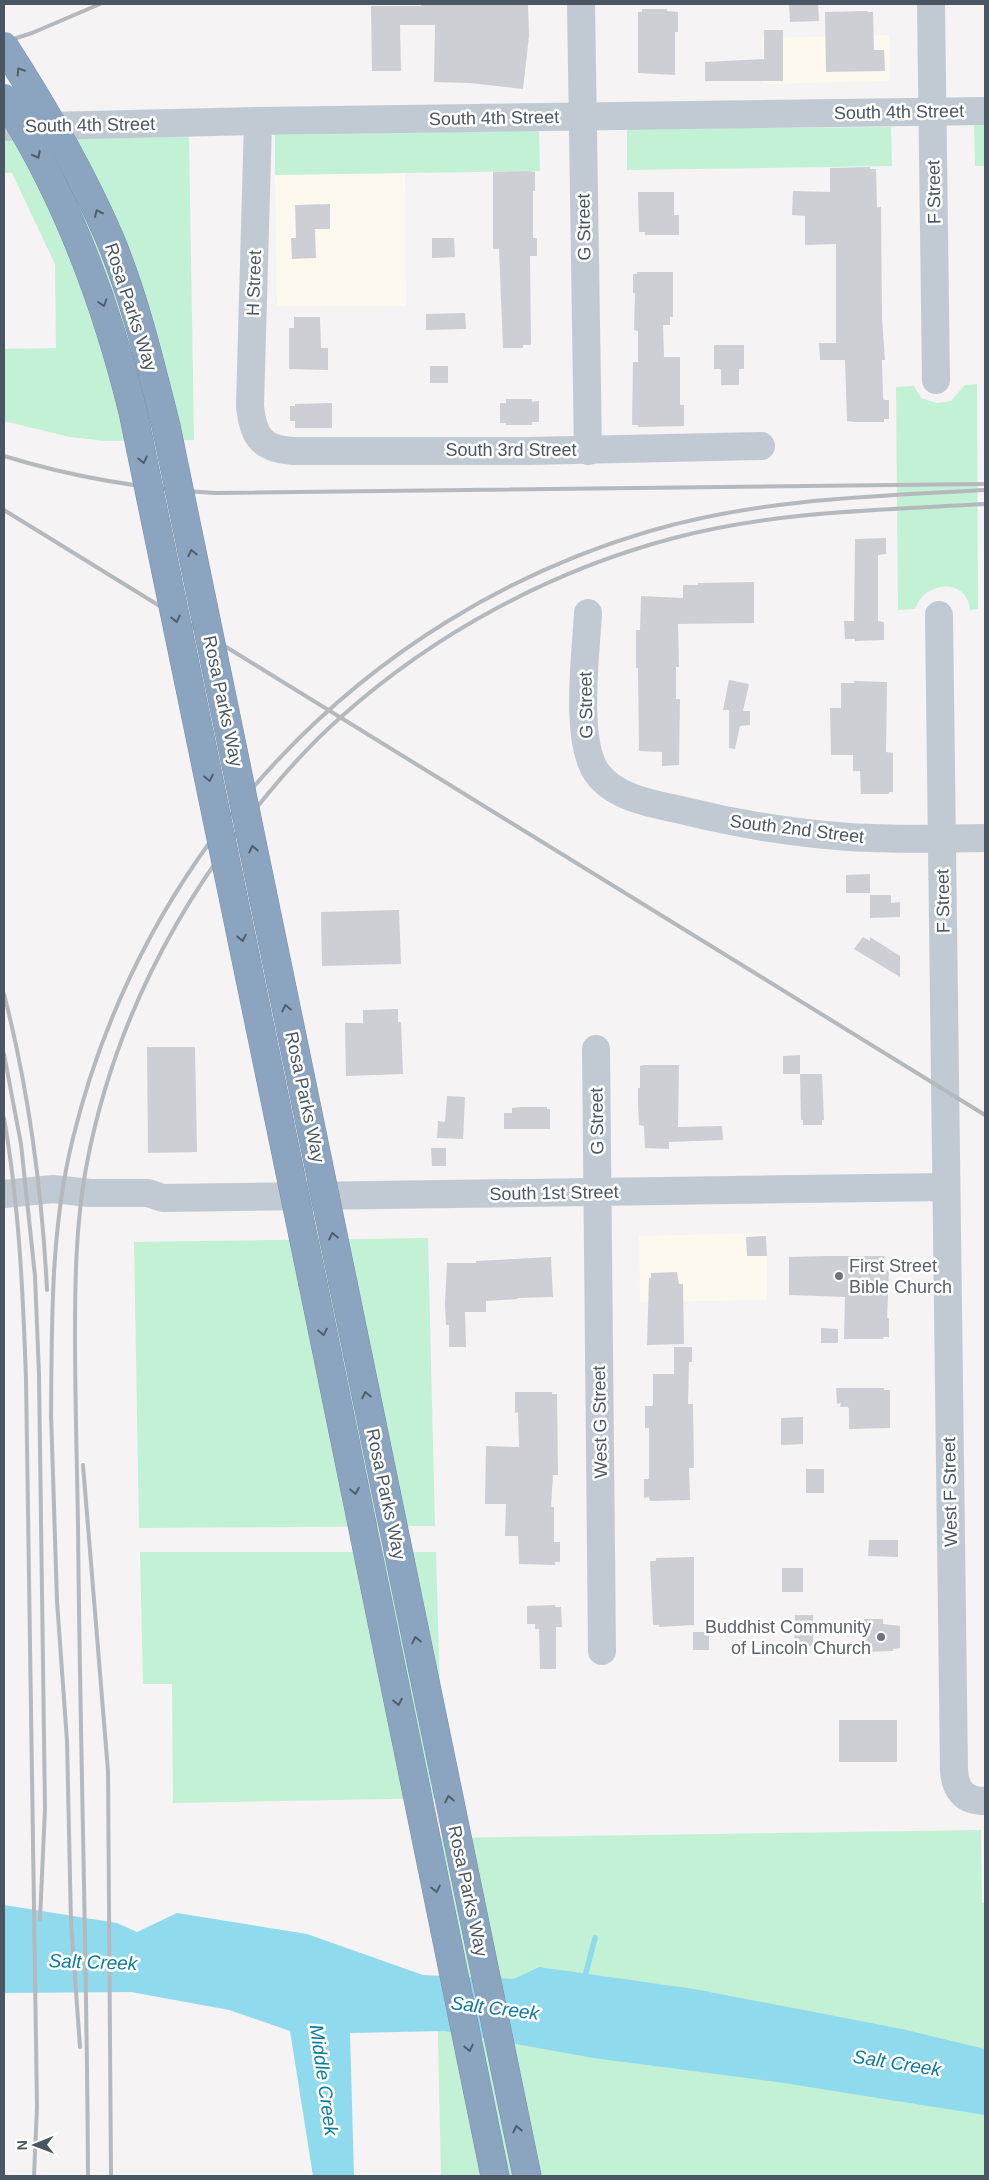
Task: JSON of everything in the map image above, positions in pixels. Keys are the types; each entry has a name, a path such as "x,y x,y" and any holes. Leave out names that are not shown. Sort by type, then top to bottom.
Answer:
{"highway":[{"name":"Rosa Parks Way","path":"4,46 47,112 83,179 110,240 128,288 149,356 166,426 527,2176"},
{"name":"Rosa Parks Way","path":"4,98 20,123 56,190 100,296 119,353 133,412 495,2176"}],"street":[{"name":"G Street","path":"581,4 588,450"},
{"name":"F Street","path":"932,4 936,380"},
{"name":"South 4th Street","path":"4,127 258,121 985,111"},
{"name":"H Street","path":"258,121 250,406 254,428 263,442"},
{"name":"South 3rd Street","path":"263,442 281,450 293,451 588,450 761,446"},
{"name":"G Street","path":"588,613 584,728 586,745 596,772 613,788"},
{"name":"F Street","path":"939,615 946,1187"},
{"name":"South 2nd Street","path":"613,788 640,800 780,830 873,838 985,838"},
{"name":"G Street","path":"596,1049 597,1192"},
{"name":"South 1st Street","path":"4,1194 53,1189 90,1194 148,1193 163,1198 946,1187"},
{"name":"West F Street","path":"946,1187 954,1770 957,1788 974,1798"},
{"name":"West G Street","path":"597,1192 602,1651"},
{"name":"South 1st Street","path":"4,1208 51,1203 94,1207 148,1206 163,1198"}],"shaded area":[{"path":"889,35 890,81 763,84 762,38"},
{"path":"405,173 406,306 277,306 275,175"},
{"path":"767,1233 767,1300 640,1302 639,1236"}],"green space":[{"path":"974,124 985,124 985,166 975,166"},
{"path":"891,127 892,166 627,170 627,129"},
{"path":"539,130 540,171 275,175 275,135"},
{"path":"189,136 194,440 106,441 70,437 4,421 4,349 56,348 55,264 12,173 4,173 4,141"},
{"path":"977,384 978,609 970,610 968,600 962,593 955,588 946,587 928,592 920,599 915,609 898,610 896,387 914,386 921,398 937,403 951,401 965,385"},
{"path":"428,1238 435,1526 139,1528 134,1242"},
{"path":"140,1552 436,1552 443,1798 173,1803 172,1684 143,1684"},
{"path":"981,1830 982,1903 985,1903 985,2176 441,2176 438,2040 441,1838"}],"water":[{"path":"4,1905 117,1923 137,1932 177,1913 307,1934 423,1975 514,1979 539,1967 694,1989 902,2029 985,2049 985,2115 777,2082 593,2058 445,2031 350,2033 354,2176 313,2176 290,2031 229,2010 131,1992 4,1993"}],"building":[{"path":"421,4 528,4 529,36 523,89 470,83 434,82 435,25 400,25 401,71 372,71 371,6 421,6"},
{"path":"789,4 818,4 819,21 790,22"},
{"path":"642,9 667,9 667,11 678,12 678,32 675,32 675,75 638,73 638,12 642,12"},
{"path":"825,12 873,12 874,50 884,50 885,71 826,72"},
{"path":"764,30 783,30 783,81 705,81 705,62 764,59"},
{"path":"870,167 870,169 876,169 877,207 881,207 882,318 885,360 882,360 883,398 884,400 889,400 889,419 884,419 884,422 855,422 847,421 845,360 820,360 819,343 836,343 836,244 805,245 805,216 792,215 793,191 830,192 830,168"},
{"path":"493,172 535,172 533,238 537,238 537,256 530,256 531,345 523,345 523,348 503,348 499,249 493,249"},
{"path":"638,192 674,192 674,215 679,215 679,235 645,235 645,232 639,232"},
{"path":"330,204 330,229 315,229 316,258 292,259 291,238 296,238 295,205"},
{"path":"432,238 454,238 455,257 432,258"},
{"path":"637,272 673,272 673,317 670,317 670,325 663,325 664,357 680,357 680,405 684,405 684,426 638,427 638,425 632,425 633,362 638,362 638,331 634,330 635,293 633,293 633,274 637,274"},
{"path":"465,313 466,329 426,330 426,314"},
{"path":"294,317 320,317 321,348 328,348 328,370 289,369 289,328 294,328"},
{"path":"714,345 744,345 744,369 739,369 739,385 721,385 721,369 714,369"},
{"path":"430,366 448,366 448,383 430,383"},
{"path":"506,399 532,399 532,402 539,401 539,422 532,422 532,425 506,425 506,423 500,423 500,403 506,403"},
{"path":"332,403 332,428 295,428 295,421 290,421 290,406 295,406 295,404"},
{"path":"886,538 886,554 878,555 878,621 884,622 884,640 855,641 855,639 845,639 844,621 854,621 855,539"},
{"path":"754,582 754,623 678,624 679,667 676,667 676,699 680,699 679,765 662,766 662,752 639,751 636,630 640,630 641,596 683,598 683,585"},
{"path":"729,680 749,684 743,711 750,711 750,725 740,726 735,749 729,748 729,710 723,710"},
{"path":"854,681 887,682 886,752 893,753 893,792 889,792 889,794 861,794 860,771 853,771 853,755 831,755 830,708 841,708 841,683 854,683"},
{"path":"870,874 870,893 846,893 846,875"},
{"path":"870,895 891,895 891,903 900,902 900,917 870,918"},
{"path":"399,910 401,964 322,966 321,912"},
{"path":"863,937 870,941 870,937 900,956 900,977 854,949"},
{"path":"398,1009 398,1022 401,1022 403,1074 346,1076 345,1023 363,1023 363,1010"},
{"path":"147,1047 195,1047 197,1152 148,1153"},
{"path":"800,1055 800,1074 783,1074 783,1056"},
{"path":"679,1065 678,1127 722,1126 723,1140 669,1142 669,1149 645,1148 644,1126 639,1125 638,1103 640,1066"},
{"path":"800,1074 822,1074 824,1120 822,1120 822,1125 803,1125 803,1120 801,1120"},
{"path":"447,1096 465,1097 463,1139 437,1138 438,1121 445,1122"},
{"path":"547,1107 547,1109 550,1109 550,1129 504,1129 504,1113 512,1113 512,1108"},
{"path":"431,1148 446,1148 446,1166 432,1166"},
{"path":"766,1236 767,1256 747,1256 746,1237"},
{"name":"First Street Bible Church","path":"885,1256 885,1270 889,1270 887,1318 889,1318 889,1337 884,1337 883,1339 844,1339 845,1297 789,1295 789,1257"},
{"path":"551,1257 553,1297 486,1301 486,1312 465,1312 466,1347 449,1347 449,1325 446,1325 445,1304 447,1263 476,1263 476,1261"},
{"path":"677,1272 679,1284 683,1284 684,1344 647,1345 649,1278 651,1278 651,1273"},
{"path":"821,1328 838,1329 838,1343 821,1343"},
{"path":"674,1347 692,1347 692,1362 689,1362 688,1404 693,1404 694,1468 689,1468 690,1500 650,1501 649,1497 644,1498 644,1479 649,1479 649,1428 645,1428 645,1406 652,1406 653,1404 653,1374 674,1374"},
{"path":"836,1388 884,1388 884,1390 890,1390 890,1428 849,1429 849,1409 848,1407 840,1407 841,1403 837,1404"},
{"path":"515,1392 552,1392 552,1394 557,1394 558,1475 553,1475 551,1507 554,1507 554,1542 560,1542 560,1562 555,1562 555,1565 519,1564 518,1536 505,1536 506,1504 485,1504 486,1446 519,1447 518,1412 515,1413"},
{"path":"803,1417 803,1444 781,1445 781,1418"},
{"path":"806,1469 824,1469 824,1493 806,1493"},
{"path":"869,1540 898,1540 898,1557 868,1556"},
{"path":"694,1557 694,1625 659,1627 659,1625 653,1625 650,1561 656,1561 656,1558"},
{"path":"782,1568 803,1568 803,1592 782,1592"},
{"path":"555,1605 555,1607 561,1607 562,1627 556,1627 556,1669 540,1669 539,1629 535,1629 535,1624 527,1624 527,1606"},
{"path":"795,1615 813,1615 813,1646 794,1646"},
{"name":"Buddhist Community of Lincoln Church","path":"864,1619 883,1619 883,1624 900,1626 900,1648 893,1649 893,1651 863,1652 862,1625 864,1625"},
{"path":"693,1632 709,1632 709,1650 693,1650"},
{"path":"839,1720 897,1720 897,1762 839,1762"}],"waterway":[{"path":"584,1980 595,1938"}],"railway":[{"path":"4,42 32,33 100,4"},
{"path":"4,456 108,481 215,493 983,484"},
{"path":"51,1419 54,1280 60,1211 72,1142 105,1035 151,935 209,843 279,759 359,685 448,621 545,570 650,531 691,520 733,512 859,497 985,490"},
{"path":"88,2176 75,1383 77,1251 80,1209 86,1168 96,1122 124,1034 162,951 184,911 209,872 273,787 299,758 341,717 377,687 416,658 497,608 540,587 629,551 712,529 751,522 828,513 985,504"},
{"path":"4,510 985,1115"},
{"path":"4,994 21,1067 33,1141 42,1216 47,1290"},
{"path":"4,1054 21,1144 35,1276 39,1375 45,1809 40,1919"},
{"path":"4,1118 17,1215 26,1379 37,2107 34,2176"},
{"path":"51,1413 57,1601 67,1741 71,1922 80,2047"},
{"path":"83,1465 108,1771 111,2176"}],"place":[{"name":"First Street Bible Church","path":"839,1276"},
{"name":"Buddhist Community of Lincoln Church","path":"881,1637"}],"water label":[{"name":"Salt Creek","path":"93,1962"},
{"name":"Salt Creek","path":"495,2008"},
{"name":"Salt Creek","path":"897,2063"},
{"name":"Middle Creek","path":"324,2080"}]}
